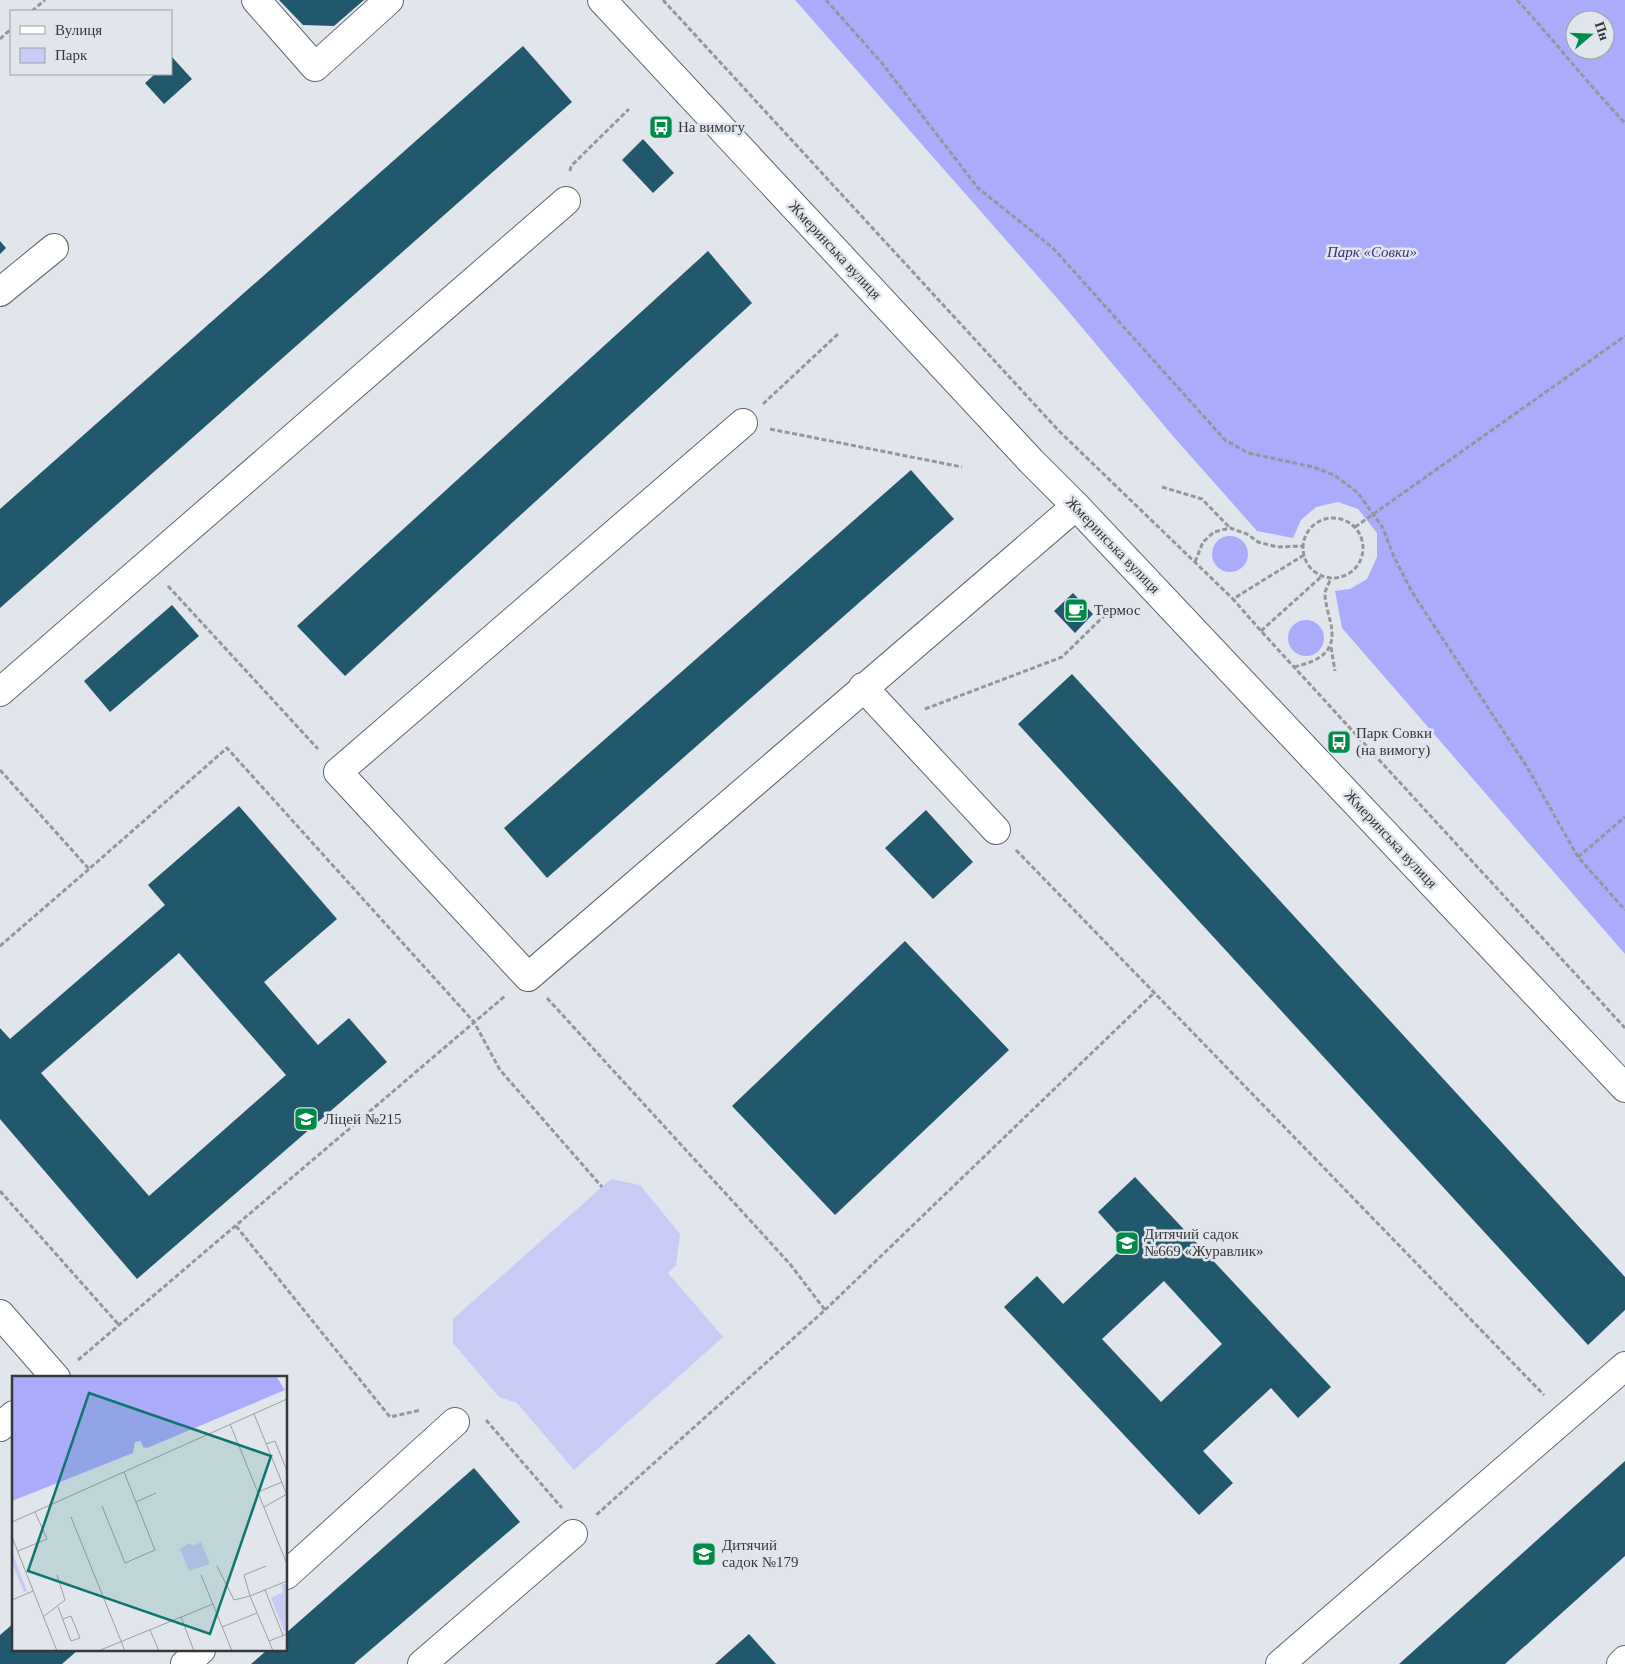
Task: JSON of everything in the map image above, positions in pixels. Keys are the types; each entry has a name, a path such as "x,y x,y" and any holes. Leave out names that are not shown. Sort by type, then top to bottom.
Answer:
{"main road":[{"path":"256,0 315,67 390,0"},
{"name":"Жмеринська вулиця","path":"602,0 1031,461 1076,506 1625,1088"},
{"path":"0,692 566,202"},
{"path":"0,292 54,248"},
{"path":"743,423 338,772 528,977 1076,506"},
{"path":"863,688 996,830"},
{"path":"0,1314 64,1372"},
{"path":"1291,1660 1625,1366"},
{"path":"0,1427 12,1417"},
{"path":"288,1572 455,1422"},
{"path":"422,1664 577,1531"},
{"path":"185,1664 199,1652"},
{"path":"1620,1664 1625,1660"}],"path":[{"path":"33,10 45,0"},
{"path":"663,0 1059,431 1233,599 1261,632 1625,1028"},
{"path":"826,0 881,62 978,188 1053,248 1226,440 1248,453 1313,467 1334,475 1358,492 1383,528 1394,557 1412,592 1527,767 1578,857 1625,910"},
{"path":"1517,0 1625,123"},
{"path":"0,39 10,31"},
{"path":"566,202 571,166 629,109"},
{"path":"743,423 838,334"},
{"path":"1355,527 1625,336"},
{"path":"743,423 962,467"},
{"path":"1162,486 1202,499 1230,528 1247,534 1258,542 1277,547 1303,546"},
{"path":"1328,518 1338,518 1347,521 1355,527 1360,534 1364,552 1356,568 1340,578 1322,576 1314,572 1307,564 1303,546 1305,536 1310,528 1318,521 1328,518"},
{"path":"1195,562 1203,542 1214,532 1230,528"},
{"path":"1233,599 1304,556"},
{"path":"148,564 338,772"},
{"path":"1261,632 1322,576"},
{"path":"1331,578 1325,592 1332,628 1331,646 1335,671"},
{"path":"894,721 1062,657 1104,616"},
{"path":"1294,667 1313,662 1323,656 1331,646"},
{"path":"0,946 228,748 474,1022 500,1070 602,1187"},
{"path":"0,770 90,869"},
{"path":"1578,857 1625,817"},
{"path":"996,830 1565,1417"},
{"path":"64,1372 528,977 790,1264 825,1310"},
{"path":"482,1416 577,1531 825,1310 1155,992"},
{"path":"0,1191 119,1325"},
{"path":"236,1226 390,1417 424,1410"}],"green space":[{"name":"Парк «Совки»","path":"795,0 1625,0 1625,954 1342,628 1335,591 1350,589 1367,579 1377,557 1377,533 1358,509 1338,502 1316,507 1301,520 1293,538 1257,531 1172,435 1064,306"},
{"path":"1230,536 1237,537 1243,541 1247,547 1247,561 1243,567 1237,571 1230,572 1223,571 1217,567 1213,561 1212,554 1213,547 1217,541 1223,537"},
{"path":"1306,620 1313,621 1319,625 1323,631 1323,645 1319,651 1313,655 1306,656 1299,655 1293,651 1289,645 1288,638 1289,631 1293,625 1299,621"},
{"path":"611,1179 640,1185 680,1234 676,1265 668,1273 723,1337 574,1470 517,1403 499,1397 453,1343 453,1319"}],"building":[{"path":"279,0 364,0 334,26 303,25"},
{"path":"523,46 572,102 0,608 0,509"},
{"path":"172,57 192,79 164,104 145,83 154,75 172,75"},
{"path":"643,139 674,173 653,193 622,160"},
{"path":"0,241 6,248 0,254"},
{"path":"708,251 752,303 345,676 297,626"},
{"path":"911,470 954,519 547,878 504,828"},
{"path":"1073,593 1093,614 1075,633 1054,611"},
{"path":"172,605 199,636 110,712 84,681"},
{"path":"1072,674 1625,1277 1625,1310 1588,1345 1018,724"},
{"path":"239,806 337,919 264,982 318,1045 349,1018 387,1062 137,1279 0,1119 0,1028 10,1039 165,905 148,885","holes":["179,953 286,1075 149,1196 41,1073"]},
{"path":"926,810 973,862 933,899 885,848"},
{"path":"905,941 1009,1050 835,1215 732,1106"},
{"path":"1135,1177 1331,1387 1298,1418 1271,1388 1203,1451 1233,1483 1199,1515 1004,1307 1037,1276 1063,1304 1127,1244 1098,1212","holes":["1164,1281 1222,1344 1161,1402 1102,1339"]},
{"path":"1625,1461 1625,1556 1505,1664 1399,1664"},
{"path":"474,1468 520,1522 354,1664 251,1664 265,1652 288,1652 288,1631"},
{"path":"12,1625 12,1652 76,1652 62,1664 0,1664 0,1635"},
{"path":"749,1634 776,1664 715,1664"}],"place":[{"name":"На вимогу","path":"661,127"},
{"name":"Термос","path":"1076,610"},
{"name":"Парк Совки (на вимогу)","path":"1339,742"},
{"name":"Ліцей №215","path":"306,1119"},
{"name":"Дитячий садок №669 «Журавлик»","path":"1127,1243"},
{"name":"Дитячий садок №179","path":"704,1554"}]}
